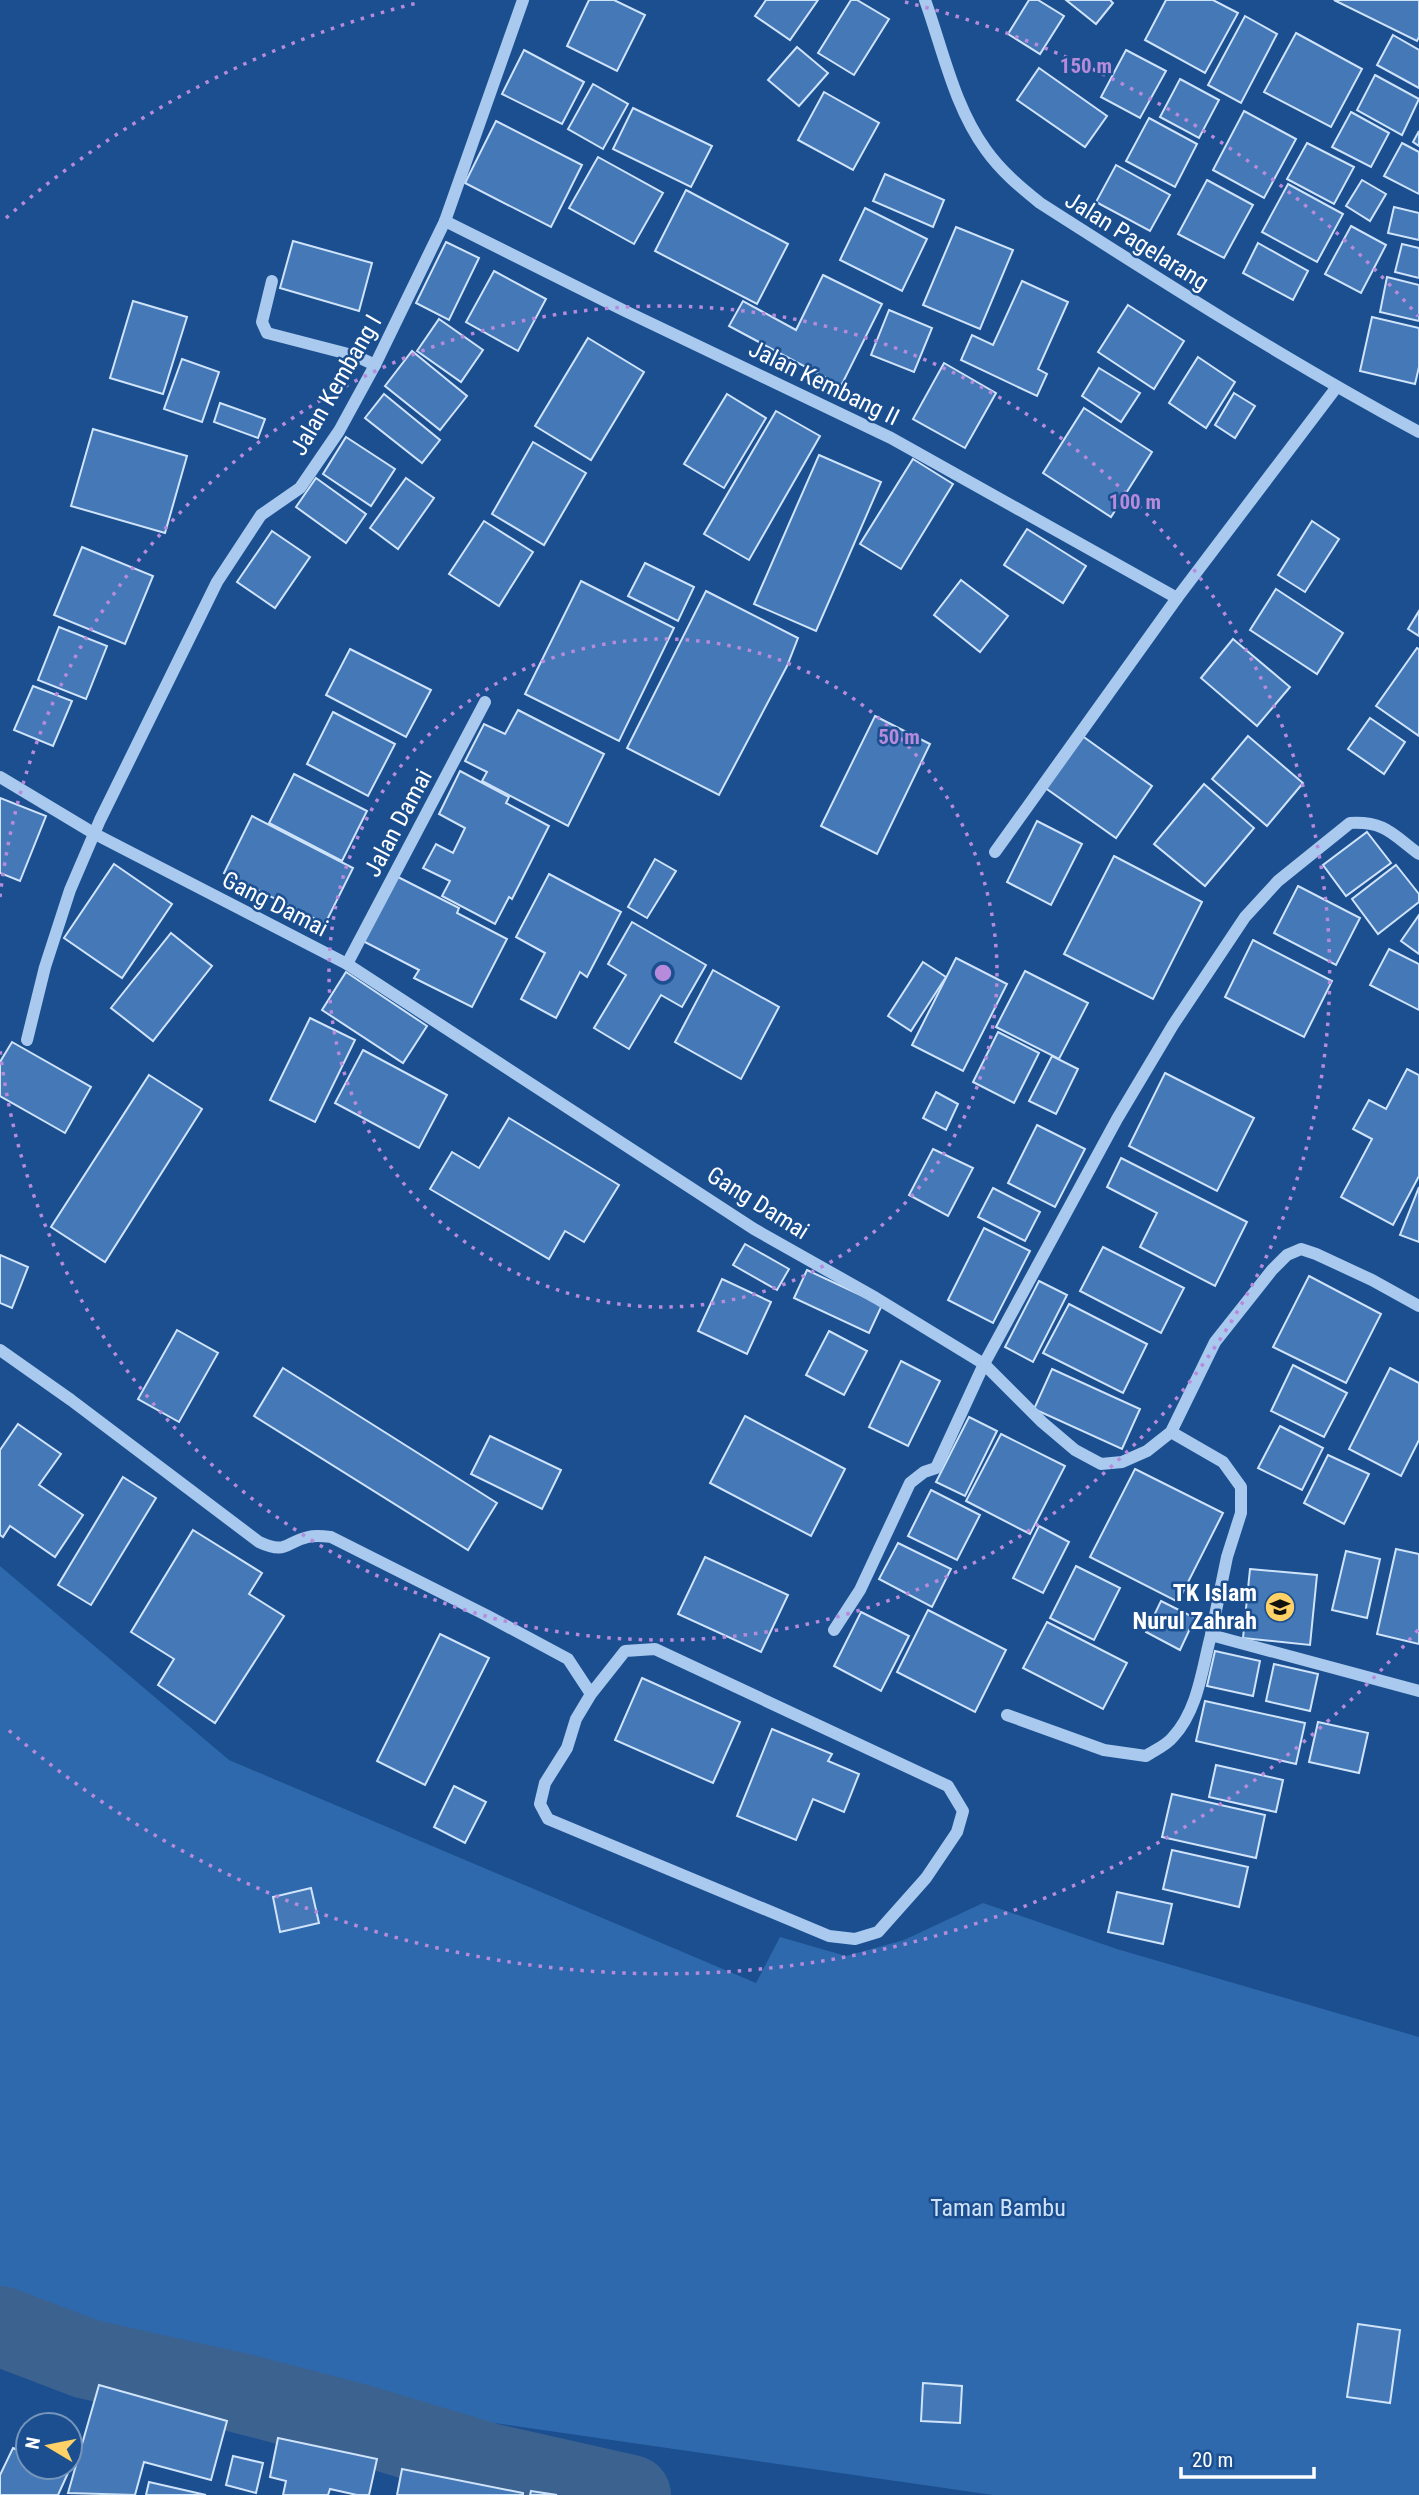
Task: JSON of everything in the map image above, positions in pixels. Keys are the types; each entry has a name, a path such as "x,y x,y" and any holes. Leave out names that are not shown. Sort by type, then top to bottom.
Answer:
{"street":[{"name":"Jalan Kembang I","path":"27,1040 45,967 70,890 95,834 217,582 261,515 300,488 339,431 375,365 445,221 523,0"},
{"name":"Jalan Pagelarang","path":"925,0 954,89 968,120 986,150 1012,180 1040,203 1130,261 1336,387 1419,432"},
{"name":"Jalan Kembang II","path":"445,221 622,310 891,438 1177,598"},
{"path":"272,281 262,322 267,332 356,356 375,365"},
{"path":"995,852 1177,598 1336,387"},
{"name":"Jalan Damai","path":"347,964 485,702"},
{"name":"Gang Damai","path":"0,776 95,834 347,964 754,1229 985,1364 1075,1450 1101,1464 1122,1462 1147,1451 1171,1432 1214,1342 1287,1255 1301,1250 1316,1254 1419,1306"},
{"path":"834,1630 860,1590 910,1483 924,1472 936,1468 985,1364 1117,1119 1173,1025 1245,916 1278,881 1350,823 1381,825 1419,854"},
{"path":"0,1350 259,1542 274,1549 291,1545 304,1537 331,1537 568,1659 591,1694"},
{"path":"1006,1715 1104,1750 1146,1756 1172,1739 1186,1719 1194,1704 1227,1557 1241,1513 1241,1487 1223,1462 1171,1432"},
{"path":"1211,1635 1419,1691"},
{"path":"655,1649 948,1786 963,1811 957,1832 926,1878 878,1932 855,1939 829,1936 548,1819 540,1804 545,1783 567,1748 576,1719 591,1694 625,1651 655,1649"}],"green space":[{"name":"Taman Bambu","path":"0,1566 229,1760 756,1983 780,1937 846,1956 904,1940 983,1903 1117,1949 1419,2037 1419,2495 993,2495 397,2409 0,2307"}],"building":[{"path":"589,0 614,0 645,15 617,71 567,46"},
{"path":"766,0 818,0 790,40 755,16"},
{"path":"851,0 857,0 889,19 854,75 818,53"},
{"path":"1029,0 1038,0 1064,16 1040,54 1008,34"},
{"path":"1066,0 1110,0 1113,3 1096,24"},
{"path":"1166,0 1213,0 1238,13 1205,73 1145,40"},
{"path":"1334,0 1419,0 1419,37 1417,41"},
{"path":"1245,16 1277,34 1241,103 1208,85"},
{"path":"1296,33 1362,69 1331,127 1264,92"},
{"path":"1393,35 1419,50 1419,88 1377,65"},
{"path":"797,47 828,73 799,106 768,80"},
{"path":"524,50 584,82 562,124 502,94"},
{"path":"1126,50 1166,71 1140,118 1101,97"},
{"path":"1039,68 1107,116 1085,147 1017,100"},
{"path":"1375,75 1419,99 1402,135 1357,110"},
{"path":"1180,79 1219,100 1199,138 1160,117"},
{"path":"593,84 628,104 603,149 568,129"},
{"path":"824,92 879,123 853,170 798,140"},
{"path":"633,108 712,146 691,187 613,149"},
{"path":"1244,111 1296,139 1264,198 1213,170"},
{"path":"1351,112 1389,133 1371,167 1332,147"},
{"path":"1149,118 1197,144 1175,187 1126,161"},
{"path":"496,121 582,165 551,227 465,183"},
{"path":"1419,131 1419,146 1413,142"},
{"path":"1307,143 1354,167 1334,204 1287,179"},
{"path":"1402,143 1419,152 1419,194 1384,176"},
{"path":"598,157 663,193 634,244 569,208"},
{"path":"1116,165 1170,195 1150,231 1096,202"},
{"path":"885,174 944,200 933,227 873,201"},
{"path":"1207,180 1253,205 1224,258 1178,234"},
{"path":"1362,180 1386,194 1370,221 1346,206"},
{"path":"1288,184 1343,214 1317,262 1262,232"},
{"path":"686,190 788,244 757,304 655,251"},
{"path":"1394,207 1419,213 1419,240 1388,233"},
{"path":"865,208 927,239 902,291 840,260"},
{"path":"1351,226 1386,245 1361,293 1325,274"},
{"path":"956,227 1013,250 980,329 923,305"},
{"path":"293,241 372,263 359,311 280,288"},
{"path":"446,242 479,258 449,320 416,303"},
{"path":"1258,243 1308,271 1293,300 1243,273"},
{"path":"1402,244 1419,248 1419,278 1395,272"},
{"path":"494,271 546,299 518,351 466,322"},
{"path":"823,275 882,304 841,386 729,326 743,301 796,330"},
{"path":"1387,277 1419,285 1419,321 1380,312"},
{"path":"1022,281 1068,302 1038,369 1047,374 1037,396 961,360 972,335 993,345"},
{"path":"133,301 187,317 163,394 110,378"},
{"path":"1128,305 1184,341 1154,389 1098,352"},
{"path":"889,310 932,328 914,372 871,355"},
{"path":"1372,317 1419,328 1419,367 1415,384 1360,371"},
{"path":"439,319 483,350 461,382 417,351"},
{"path":"588,338 644,372 591,460 535,426"},
{"path":"412,351 467,396 440,430 385,386"},
{"path":"1198,357 1235,382 1206,428 1169,403"},
{"path":"182,359 219,372 202,422 164,409"},
{"path":"944,363 996,393 965,448 913,419"},
{"path":"1099,368 1140,393 1121,422 1082,396"},
{"path":"1234,393 1255,406 1235,438 1215,425"},
{"path":"384,394 440,440 422,463 365,418"},
{"path":"727,394 766,418 724,488 684,464"},
{"path":"220,403 265,419 258,438 214,422"},
{"path":"1084,408 1152,452 1111,517 1043,473"},
{"path":"776,411 820,436 749,560 704,534"},
{"path":"93,429 187,456 165,533 71,506"},
{"path":"346,437 395,469 371,506 323,474"},
{"path":"533,442 586,473 544,545 492,514"},
{"path":"819,455 881,482 816,631 754,604"},
{"path":"913,459 953,484 901,569 860,544"},
{"path":"316,478 366,514 346,543 296,507"},
{"path":"406,478 434,498 398,549 370,528"},
{"path":"484,521 533,552 499,606 449,574"},
{"path":"1312,521 1339,539 1305,592 1278,575"},
{"path":"1027,529 1086,566 1063,603 1004,565"},
{"path":"272,531 310,557 275,608 237,582"},
{"path":"82,547 153,576 125,644 54,615"},
{"path":"645,563 694,587 678,621 628,596"},
{"path":"961,580 1008,616 980,652 934,615"},
{"path":"581,581 674,628 619,741 525,694"},
{"path":"1276,589 1343,633 1317,674 1250,630"},
{"path":"706,591 798,638 787,666 719,795 627,748"},
{"path":"1419,611 1419,636 1408,629"},
{"path":"59,627 107,646 86,699 38,680"},
{"path":"1233,639 1290,687 1257,726 1201,678"},
{"path":"1417,648 1419,649 1419,736 1376,706"},
{"path":"350,649 431,690 406,737 326,695"},
{"path":"33,686 72,701 53,746 14,730"},
{"path":"518,710 604,754 568,826 482,781 487,772 465,761 484,724 505,734"},
{"path":"333,712 395,744 368,796 307,764"},
{"path":"875,716 930,744 877,854 821,826"},
{"path":"1370,718 1405,742 1384,774 1348,749"},
{"path":"1081,735 1152,786 1116,838 1044,787"},
{"path":"1248,736 1303,783 1267,826 1212,779"},
{"path":"460,771 509,797 506,803 549,826 512,899 509,897 495,924 442,896 450,881 423,868 436,844 453,853 465,828 439,814"},
{"path":"294,774 367,811 342,861 269,823"},
{"path":"1204,784 1254,828 1205,886 1154,844"},
{"path":"0,798 46,816 20,881 0,873"},
{"path":"252,816 353,868 325,924 224,873"},
{"path":"1037,821 1082,844 1051,905 1007,882"},
{"path":"1367,832 1391,863 1346,896 1323,865"},
{"path":"1114,856 1202,902 1153,999 1064,954"},
{"path":"655,859 676,871 647,918 628,907"},
{"path":"114,864 172,904 122,978 64,938"},
{"path":"1396,865 1419,894 1419,902 1378,934 1352,899"},
{"path":"549,874 621,912 587,977 580,972 556,1018 521,999 545,953 516,937"},
{"path":"396,876 459,908 457,913 507,939 472,1007 414,978 419,970 363,941"},
{"path":"1298,886 1360,918 1336,965 1274,933"},
{"path":"1419,915 1419,954 1401,941"},
{"path":"632,922 706,965 682,1007 661,995 629,1049 594,1028 626,975 608,964"},
{"path":"171,933 212,966 153,1041 111,1008"},
{"path":"1253,940 1332,981 1304,1037 1225,997"},
{"path":"1389,949 1419,964 1419,1010 1370,985"},
{"path":"956,958 1007,984 963,1071 912,1045"},
{"path":"923,962 946,977 911,1031 888,1016"},
{"path":"713,970 779,1007 741,1079 675,1042"},
{"path":"1025,971 1088,1003 1059,1059 996,1027"},
{"path":"346,972 427,1026 403,1063 322,1010"},
{"path":"310,1018 355,1040 315,1122 270,1100"},
{"path":"998,1032 1039,1053 1014,1103 973,1082"},
{"path":"12,1042 91,1087 65,1133 0,1096 0,1062"},
{"path":"363,1050 447,1095 419,1148 335,1103"},
{"path":"1052,1056 1078,1069 1056,1114 1029,1101"},
{"path":"1407,1069 1419,1075 1419,1176 1393,1225 1341,1197 1372,1139 1353,1129 1369,1100 1386,1109"},
{"path":"1165,1073 1254,1118 1217,1191 1129,1146"},
{"path":"149,1075 202,1109 105,1262 51,1227"},
{"path":"936,1092 958,1104 946,1130 923,1118"},
{"path":"509,1118 619,1185 584,1242 565,1231 549,1259 430,1189 452,1152 479,1168"},
{"path":"1037,1125 1085,1149 1055,1207 1008,1183"},
{"path":"933,1149 973,1168 948,1216 909,1195"},
{"path":"1121,1158 1247,1222 1215,1286 1140,1247 1157,1213 1107,1187"},
{"path":"1419,1187 1419,1242 1400,1235"},
{"path":"993,1188 1040,1212 1025,1241 978,1217"},
{"path":"984,1228 1030,1251 993,1323 948,1300"},
{"path":"745,1244 789,1269 777,1290 733,1265"},
{"path":"1103,1247 1184,1288 1161,1333 1080,1291"},
{"path":"0,1255 28,1267 12,1308 0,1303"},
{"path":"807,1270 882,1305 869,1333 794,1298"},
{"path":"1309,1276 1381,1314 1346,1383 1273,1347"},
{"path":"722,1279 771,1302 747,1354 698,1331"},
{"path":"1039,1281 1067,1295 1033,1362 1005,1347"},
{"path":"1069,1304 1147,1344 1123,1393 1043,1353"},
{"path":"177,1330 218,1353 179,1422 138,1399"},
{"path":"829,1331 867,1351 844,1395 806,1375"},
{"path":"901,1361 940,1381 908,1446 869,1427"},
{"path":"1293,1365 1347,1393 1324,1437 1271,1411"},
{"path":"283,1368 497,1503 468,1550 254,1416"},
{"path":"1390,1368 1419,1383 1419,1440 1401,1476 1349,1449"},
{"path":"1052,1369 1140,1409 1122,1449 1034,1409"},
{"path":"745,1416 845,1469 811,1536 710,1483"},
{"path":"969,1417 997,1431 965,1496 936,1482"},
{"path":"18,1424 61,1454 39,1485 83,1515 55,1557 10,1526 3,1537 0,1535 0,1450"},
{"path":"1280,1426 1323,1448 1302,1490 1258,1468"},
{"path":"1001,1434 1065,1466 1030,1534 966,1501"},
{"path":"490,1436 561,1470 542,1509 471,1474"},
{"path":"1328,1455 1369,1474 1344,1524 1304,1503"},
{"path":"1135,1469 1223,1513 1178,1602 1090,1557"},
{"path":"123,1477 156,1498 91,1605 58,1585"},
{"path":"931,1490 980,1515 957,1560 908,1536"},
{"path":"1039,1526 1069,1542 1043,1593 1013,1578"},
{"path":"193,1530 262,1573 249,1594 284,1616 215,1723 158,1685 174,1659 131,1632"},
{"path":"898,1543 951,1569 932,1607 879,1579"},
{"path":"1396,1549 1419,1554 1419,1644 1377,1634"},
{"path":"1346,1551 1380,1559 1367,1618 1332,1610"},
{"path":"705,1557 788,1595 761,1652 678,1614"},
{"path":"1076,1566 1120,1588 1094,1640 1050,1618"},
{"name":"TK Islam Nurul Zahrah","path":"1250,1569 1317,1575 1310,1645 1243,1638"},
{"path":"1161,1601 1195,1618 1180,1650 1146,1632"},
{"path":"928,1610 1006,1650 975,1712 897,1672"},
{"path":"861,1612 909,1636 881,1691 834,1666"},
{"path":"1047,1622 1127,1663 1103,1709 1023,1668"},
{"path":"440,1634 489,1658 425,1785 377,1761"},
{"path":"1215,1651 1260,1661 1253,1696 1207,1686"},
{"path":"1274,1664 1318,1674 1310,1711 1266,1701"},
{"path":"642,1678 740,1722 713,1783 615,1740"},
{"path":"1205,1701 1305,1723 1296,1764 1196,1741"},
{"path":"1318,1722 1368,1733 1359,1773 1309,1762"},
{"path":"772,1729 832,1754 828,1761 859,1774 844,1812 813,1799 796,1840 737,1816"},
{"path":"1216,1765 1283,1780 1276,1812 1209,1797"},
{"path":"454,1786 486,1802 465,1843 434,1827"},
{"path":"1172,1794 1265,1815 1256,1858 1162,1837"},
{"path":"1172,1850 1248,1867 1239,1907 1163,1889"},
{"path":"311,1888 319,1923 280,1932 273,1897"},
{"path":"1117,1892 1172,1904 1163,1944 1108,1932"},
{"path":"1358,2324 1400,2330 1390,2403 1347,2397"},
{"path":"923,2383 962,2386 960,2423 921,2421"},
{"path":"99,2385 227,2421 211,2480 144,2462 135,2495 68,2493 71,2481 84,2481 84,2437"},
{"path":"278,2438 377,2459 369,2495 330,2489 328,2495 283,2495 286,2481 270,2477"},
{"path":"13,2448 14,2481 64,2481 58,2495 0,2495 0,2475"},
{"path":"233,2456 263,2463 256,2493 226,2485"},
{"path":"402,2469 523,2493 523,2495 397,2495"},
{"path":"149,2482 206,2495 146,2495"},
{"path":"531,2491 557,2495 530,2495"}],"waterway":[{"path":"0,2326 87,2359 240,2393 359,2424 489,2463 631,2495"}],"place":[{"name":"TK Islam Nurul Zahrah","path":"1280,1607"}]}
